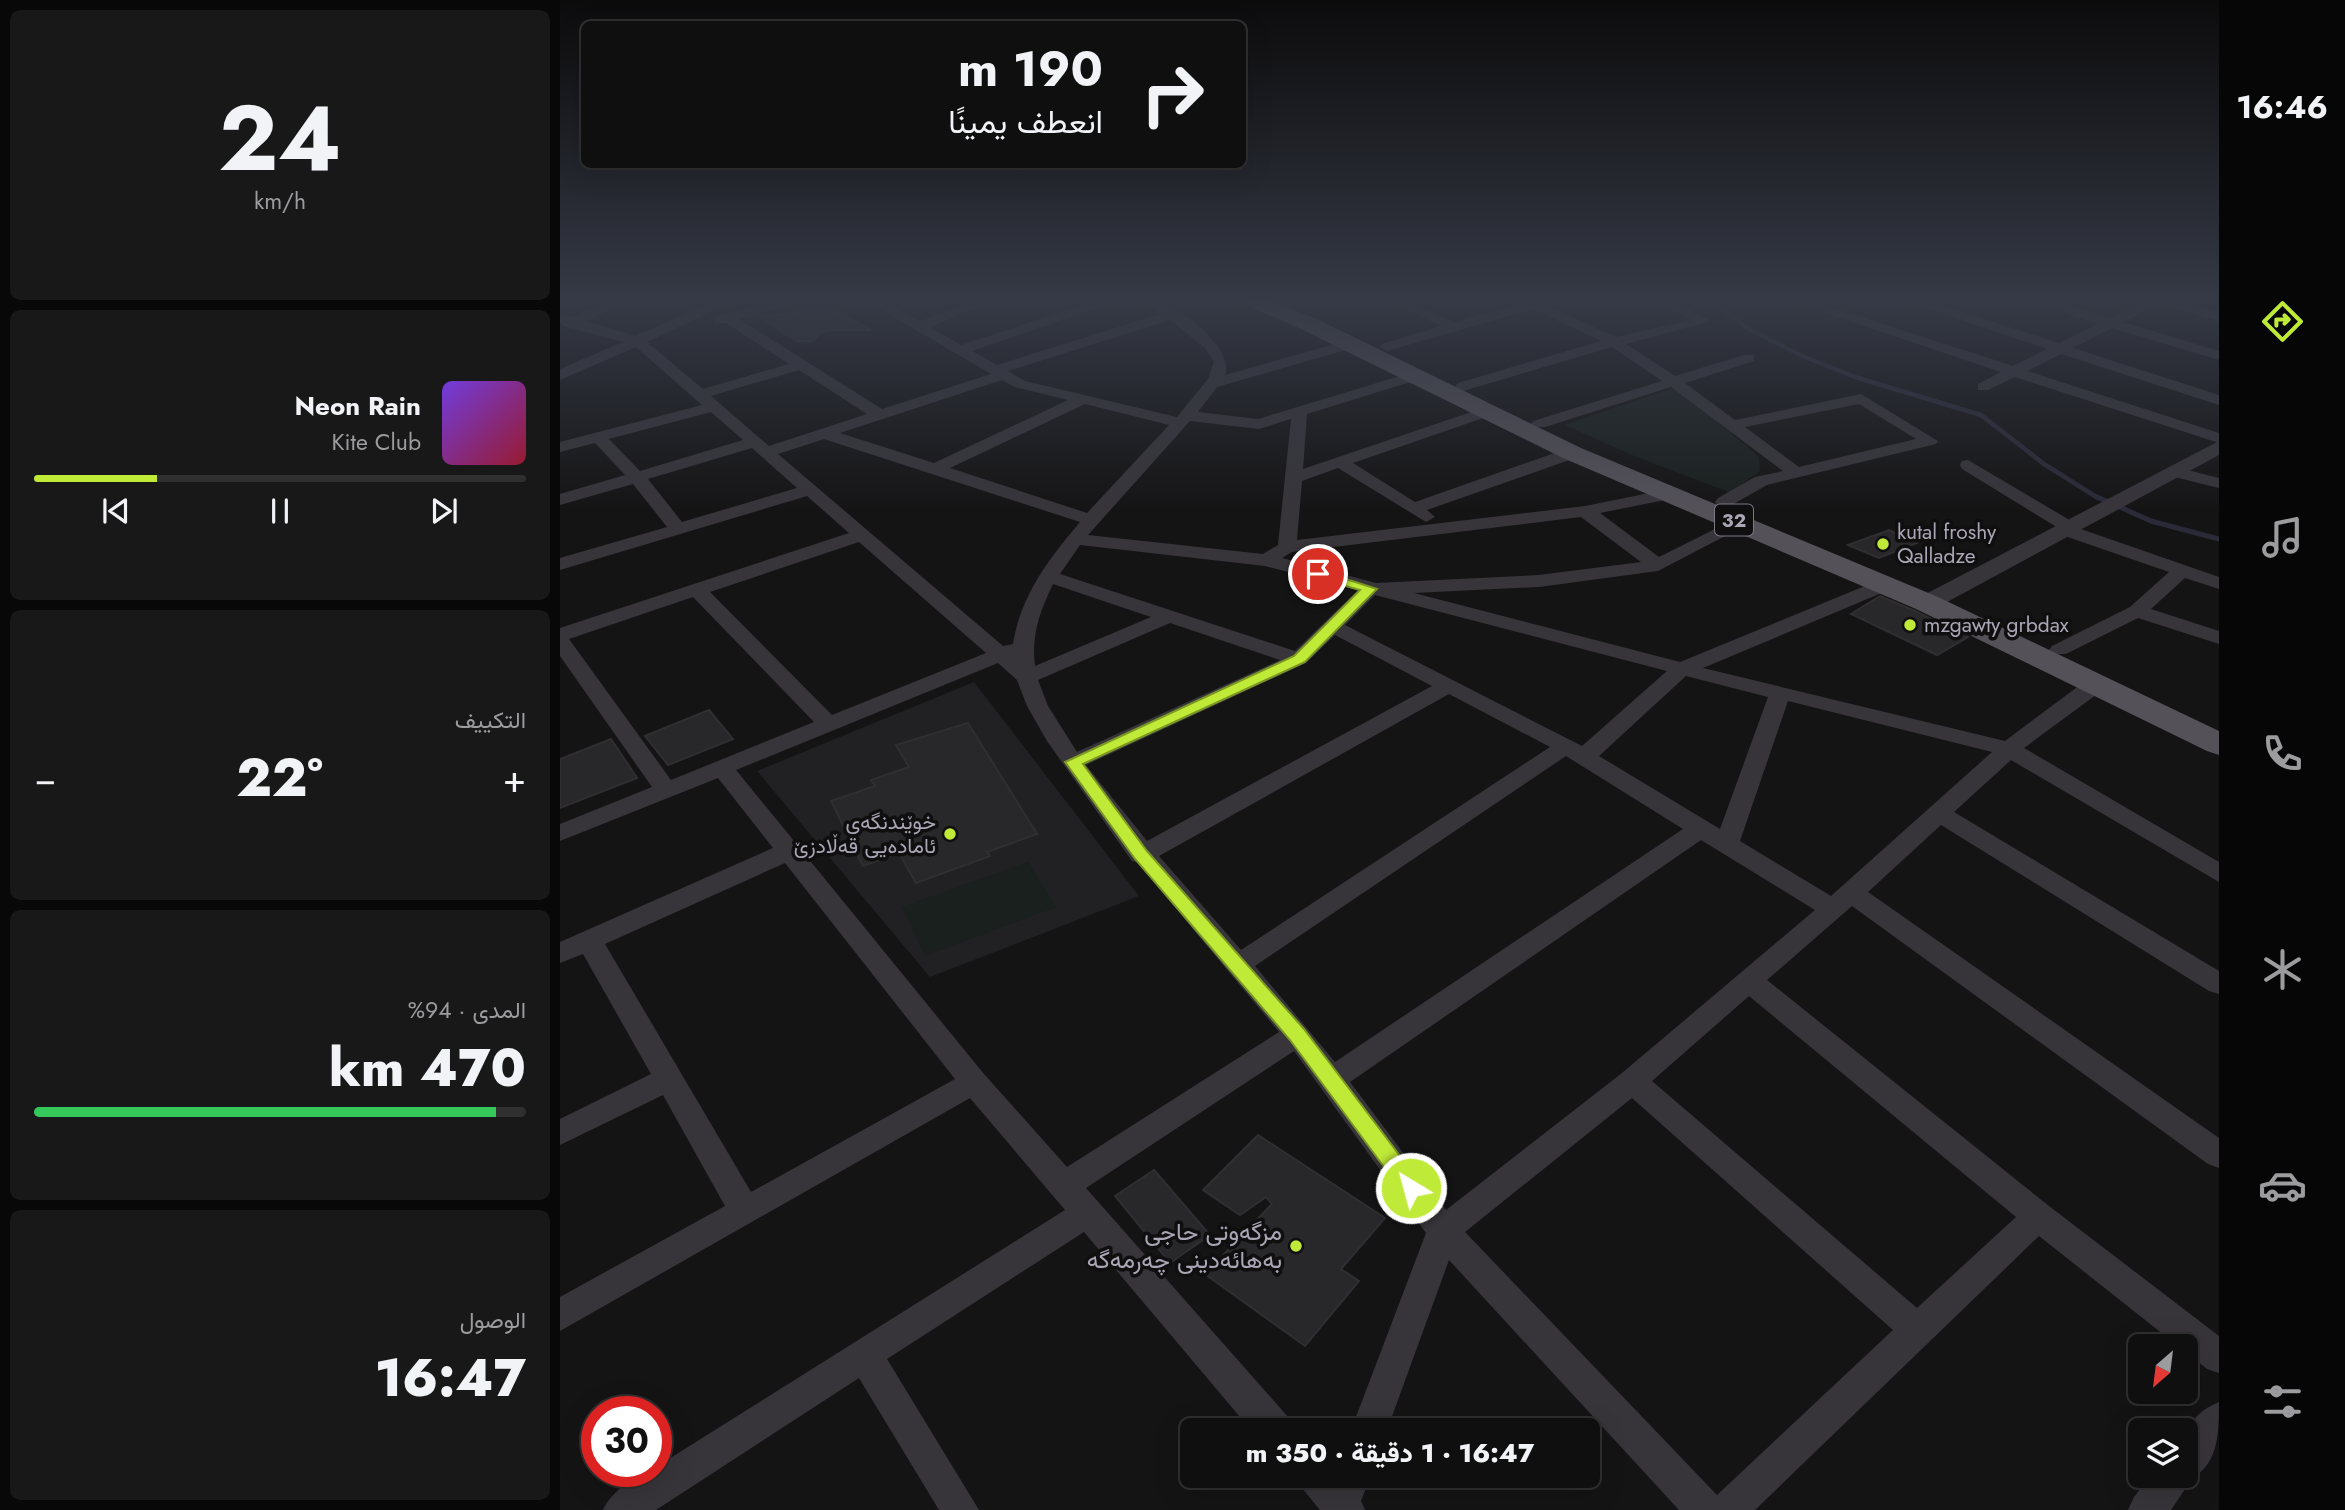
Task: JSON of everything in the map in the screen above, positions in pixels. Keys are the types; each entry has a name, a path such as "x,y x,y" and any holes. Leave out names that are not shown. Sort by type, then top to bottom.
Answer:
{"main road":[{"name":"32","path":"1402,369 1572,453 1669,494 1733,512 1884,585 1934,599 2096,684 2219,744"},
{"name":"32","path":"1431,369 1641,471 1934,599 2059,650 2219,727"}],"street":[{"path":"670,369 862,536 1011,651 1048,726 1141,855 1239,964 1297,1035 1443,1231 1705,1510"},
{"path":"564,441 598,437 789,369"},
{"path":"808,369 880,415"},
{"path":"993,369 1020,384 1081,400 1186,420 1259,424 1299,414 1415,376"},
{"path":"560,500 637,477 823,433 1010,369"},
{"path":"560,833 1011,651 1048,576 1084,529 1186,420 1220,369"},
{"path":"1212,384 1262,369"},
{"path":"1463,386 1520,369"},
{"path":"1655,369 1795,472"},
{"path":"1539,424 1715,369"},
{"path":"2009,369 2219,438"},
{"path":"1983,387 2017,369"},
{"path":"2123,369 2219,400"},
{"path":"1073,762 1299,659 1370,589 1539,581 1658,565 1733,512 1761,481 1930,441 1861,399 1732,425"},
{"path":"935,469 1081,400"},
{"path":"1296,477 1486,412"},
{"path":"1287,547 1296,477 1299,414"},
{"path":"823,433 935,469 1084,529 1266,560 1682,669 1781,691 2009,749 2219,873"},
{"path":"598,437 637,477 678,529"},
{"path":"1934,599 2219,447"},
{"path":"1413,508 1572,453"},
{"path":"1340,461 1442,528"},
{"path":"1968,465 2071,524 2180,572 2219,583"},
{"path":"2172,471 2219,483"},
{"path":"560,564 809,490"},
{"path":"1266,560 1287,547 1585,511 1669,494"},
{"path":"1585,511 1658,565"},
{"path":"560,635 862,536"},
{"path":"2059,650 2137,611 2180,572"},
{"path":"1048,576 1299,659"},
{"path":"1239,964 1575,751 1682,669 1884,585"},
{"path":"697,590 829,725"},
{"path":"2137,611 2219,638"},
{"path":"1026,677 1171,615"},
{"path":"1332,626 1575,751 1726,845 1841,901 2219,1155"},
{"path":"560,641 666,790"},
{"path":"1373,1418 1443,1231 1632,1081 1841,901 2009,749 2096,684"},
{"path":"1141,855 1450,685"},
{"path":"1726,845 1781,691"},
{"path":"722,768 974,1082 1265,1418"},
{"path":"1939,813 2219,984"},
{"path":"1331,1080 1701,828"},
{"path":"560,953 787,852"},
{"path":"589,940 745,1211"},
{"path":"1749,981 2038,1216 2219,1357"},
{"path":"1064,1186 1297,1035"},
{"path":"560,1133 669,1077"},
{"path":"1632,1081 1918,1330"},
{"path":"560,1315 974,1082"},
{"path":"622,1510 1086,1213"},
{"path":"1728,1510 2038,1216"},
{"path":"865,1354 960,1510"},
{"path":"2198,1446 2219,1420"},
{"path":"2147,1510 2165,1488"}],"shaded area":[{"path":"1673,388 1696,403 1759,457 1760,471 1731,493 1632,455 1565,425"},
{"name":"خوێندنگەی ئامادەیی قەڵادزێ","path":"974,682 1139,896 930,977 757,771"},
{"path":"1028,862 1056,907 925,956 902,907"}],"building":[{"name":"kutal froshy Qalladze","path":"1889,530 1917,543 1879,558 1848,545"},
{"name":"mzgawty grbdax","path":"1880,596 1968,637 1937,655 1851,614"},
{"path":"709,710 733,739 668,765 645,736"},
{"path":"968,723 1037,834 987,852 990,856 916,883 899,853 863,866 831,801 875,786 871,780 909,767 896,745"},
{"path":"611,739 637,778 560,808 560,759"},
{"name":"مزگەوتی حاجی بەهائەدینی چەرمەگە","path":"1258,1135 1385,1218 1341,1269 1359,1281 1305,1346 1205,1274 1272,1204 1266,1197 1240,1215 1203,1190"},
{"path":"1154,1170 1210,1235 1170,1263 1115,1196"}],"waterway":[{"path":"1836,369 1981,415 2044,464 2098,498"},
{"path":"2095,496 2151,521 2219,539"}],"place":[{"name":"kutal froshy Qalladze","path":"1883,544"},
{"name":"mzgawty grbdax","path":"1910,625"},
{"name":"خوێندنگەی ئامادەیی قەڵادزێ","path":"950,834"},
{"name":"مزگەوتی حاجی بەهائەدینی چەرمەگە","path":"1296,1246"}],"route":[{"path":"1318,574 1370,589 1299,659 1073,762 1141,855 1239,964 1297,1035 1411,1188"}]}
